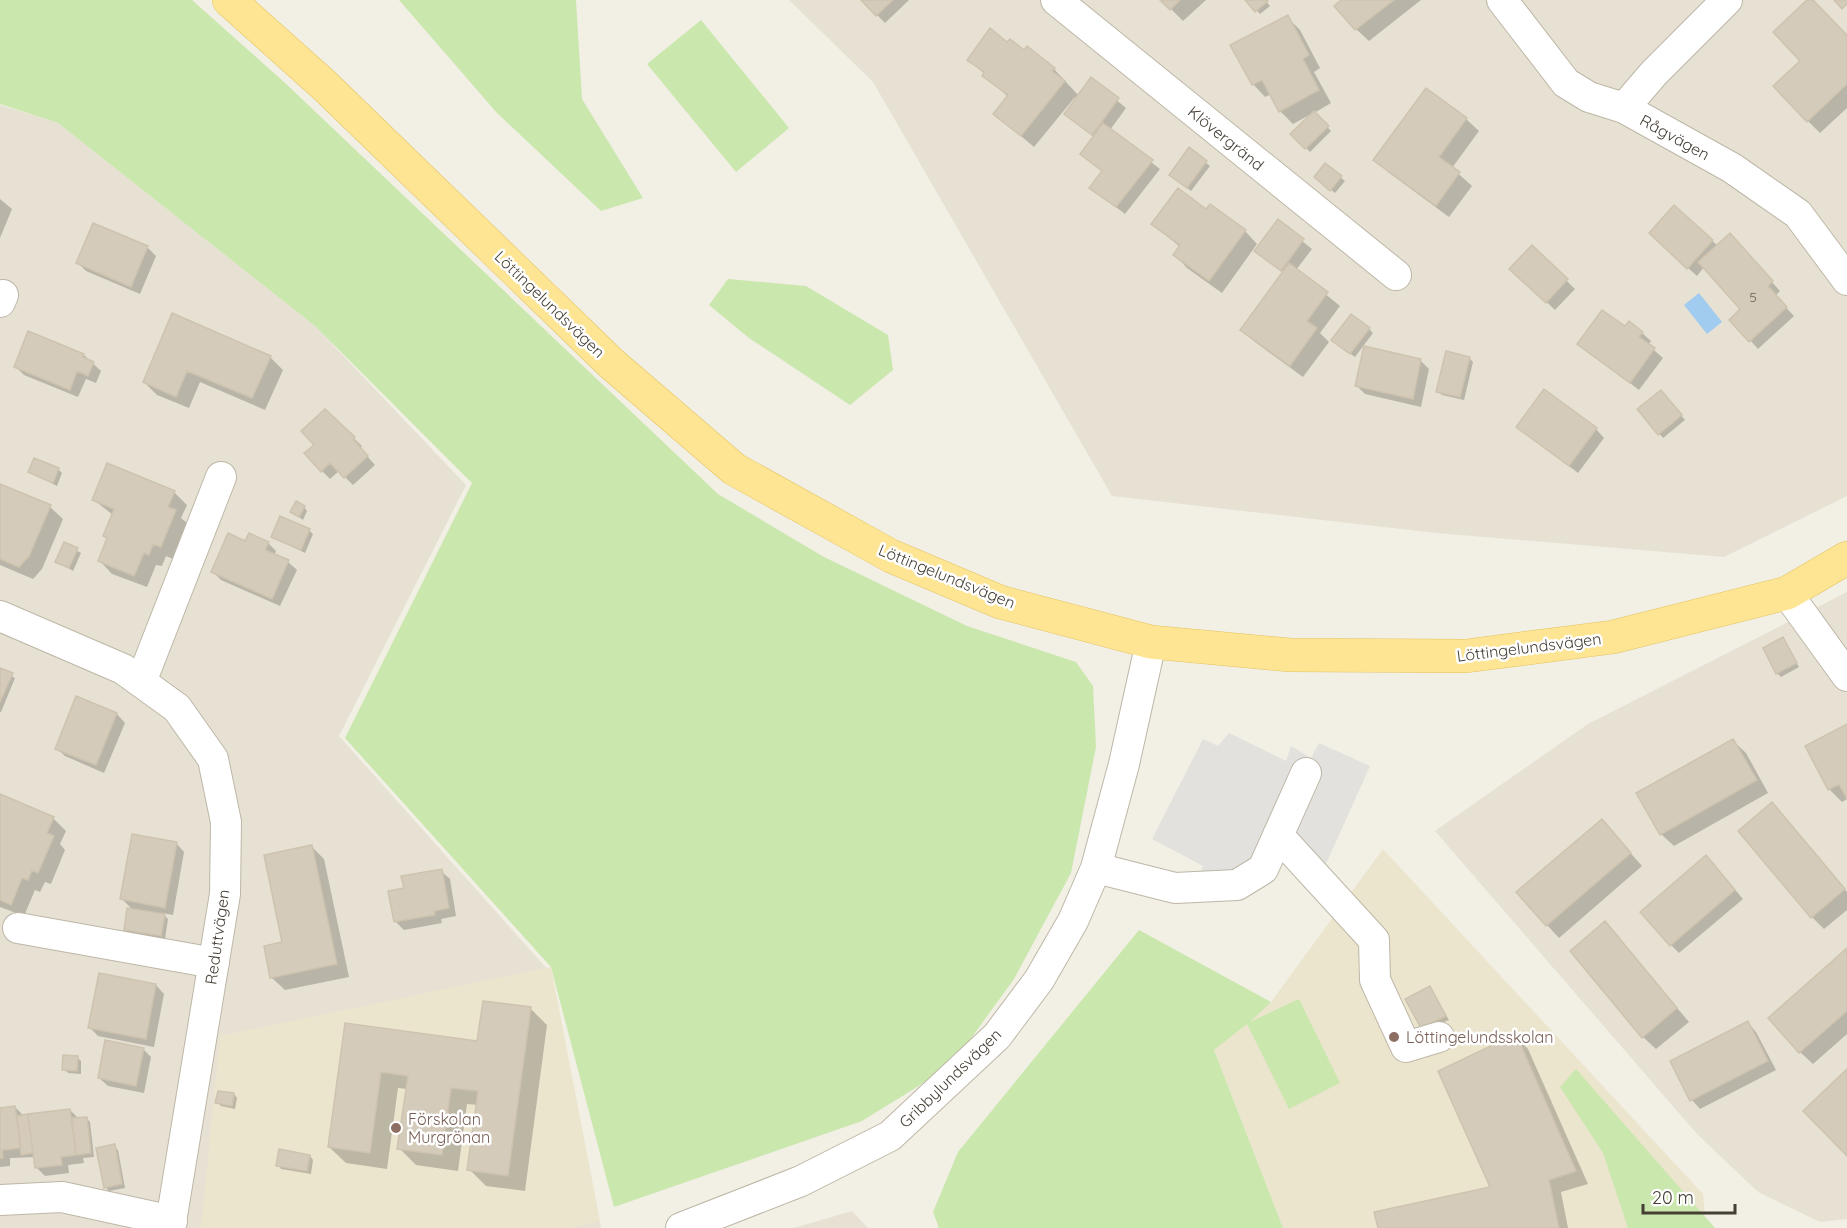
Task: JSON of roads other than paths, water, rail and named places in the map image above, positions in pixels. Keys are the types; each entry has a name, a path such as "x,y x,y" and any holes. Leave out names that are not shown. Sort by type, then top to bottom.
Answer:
{"main road":[{"name":"Löttingelundsvägen","path":"230,0 332,93 612,364 734,469 902,561 1000,602 1151,642 1290,655 1466,656 1613,637 1787,593 1847,558"}],"street":[{"name":"Klövergränd","path":"1056,0 1396,275"},
{"name":"Rågvägen","path":"1502,0 1566,83 1589,97 1624,108 1732,168 1798,214 1847,280"},
{"path":"1624,108 1654,73 1727,0"},
{"path":"141,682 221,477"},
{"path":"1787,593 1847,676"},
{"name":"Reduttvägen","path":"0,616 123,669 177,708 213,759 226,822 225,894 171,1224 62,1197 0,1200"},
{"name":"Gribbylundsvägen","path":"681,1228 801,1181 890,1136 997,1036 1039,980 1068,931 1096,868 1124,764 1151,642"},
{"path":"1096,868 1175,888 1237,885 1263,869 1306,773"},
{"path":"1278,836 1374,940 1375,980 1406,1047 1439,1038"},
{"path":"18,928 214,963"}],"water":[{"path":"1699,293 1722,322 1707,334 1684,305"}],"place":[{"name":"Löttingelundsskolan","path":"1394,1037"},
{"name":"Förskolan Murgrönan","path":"396,1128"}]}
